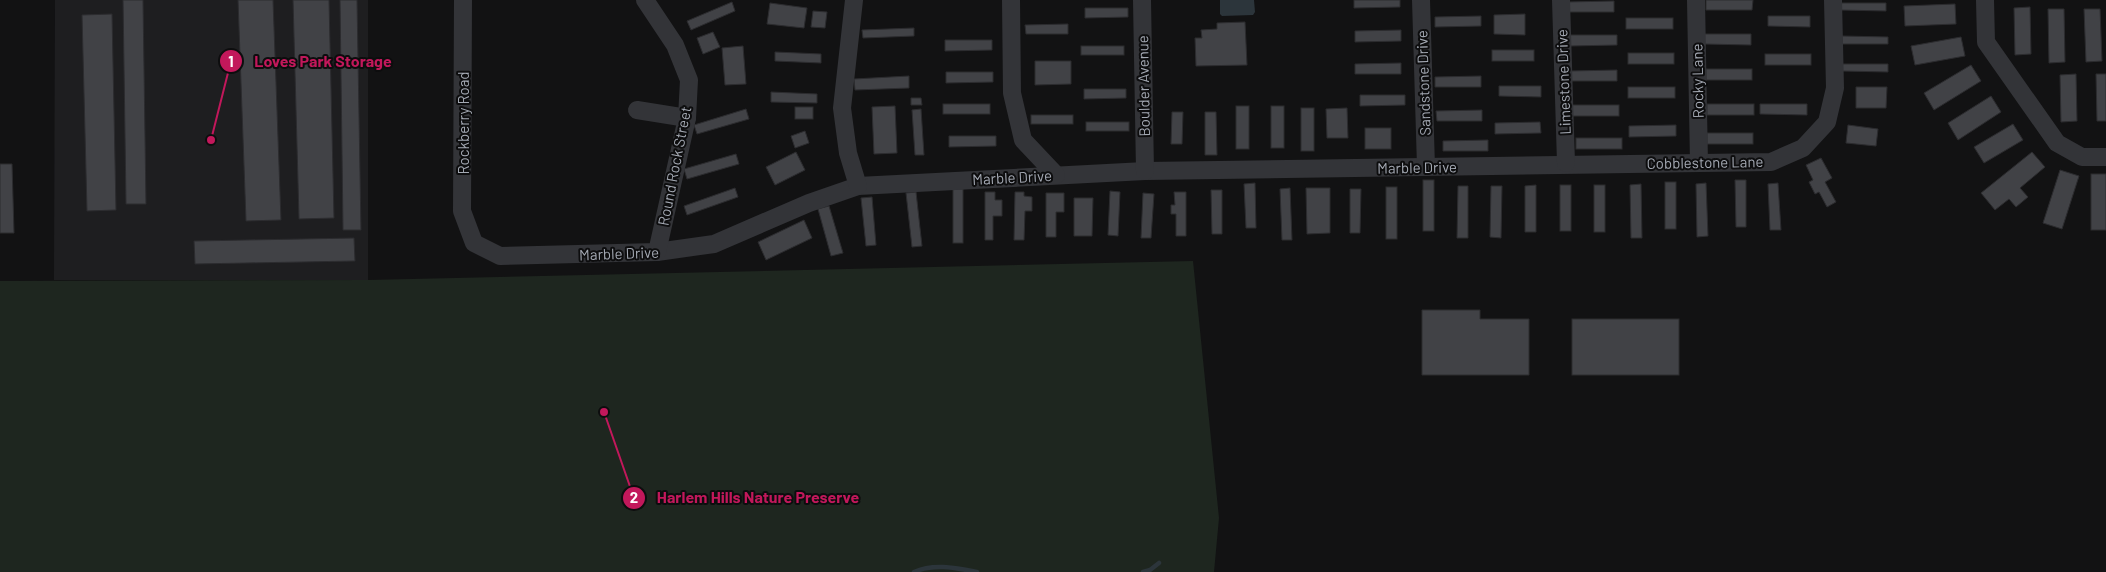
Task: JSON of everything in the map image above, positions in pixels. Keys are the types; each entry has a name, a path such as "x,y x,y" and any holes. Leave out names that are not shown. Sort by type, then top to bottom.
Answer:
{"street":[{"name":"Rockberry Road","path":"463,0 462,211 474,243"},
{"name":"Round Rock Street","path":"645,0 675,45 689,80 686,118 657,252"},
{"path":"854,0 842,108 848,153 858,186"},
{"path":"1011,0 1012,94 1024,140 1056,175"},
{"name":"Boulder Avenue","path":"1142,0 1145,171"},
{"name":"Sandstone Drive","path":"1421,0 1426,167"},
{"name":"Limestone Drive","path":"1561,0 1566,163"},
{"name":"Rocky Lane","path":"1696,0 1699,163"},
{"name":"Cobblestone Lane","path":"1566,163 1771,162 1803,148 1827,122 1835,88 1833,0"},
{"path":"1985,0 1986,42 2057,143 2082,158 2106,157"},
{"path":"637,110 686,118"},
{"name":"Marble Drive","path":"474,243 500,256 657,252 714,244 809,203 858,186 1145,171 1566,163"}],"shaded area":[{"path":"55,0 368,0 368,280 54,280"},
{"path":"1220,0 1254,0 1255,12 1253,15 1222,16 1220,14"},
{"path":"1193,261 1219,518 1214,572 0,572 0,281 368,280"}],"building":[{"path":"123,0 143,0 146,204 126,204"},
{"path":"238,0 273,0 281,220 246,221"},
{"path":"293,0 329,0 334,218 299,219"},
{"path":"340,0 357,0 361,230 343,230"},
{"path":"1354,0 1400,0 1400,7 1354,8"},
{"path":"1706,0 1753,0 1752,10 1706,10"},
{"path":"1614,1 1614,12 1568,12 1567,2"},
{"path":"732,2 735,11 691,30 687,21"},
{"path":"770,3 807,8 804,28 767,24"},
{"path":"1840,3 1886,3 1886,11 1840,10"},
{"path":"1955,4 1956,24 1905,26 1904,6"},
{"path":"2030,7 2031,54 2015,55 2014,8"},
{"path":"1085,8 1128,8 1128,17 1085,18"},
{"path":"2048,9 2064,9 2065,62 2049,63"},
{"path":"2084,9 2100,9 2102,61 2086,62"},
{"path":"813,11 827,12 825,28 811,27"},
{"path":"112,14 116,210 87,211 82,15"},
{"path":"1525,14 1525,35 1494,34 1494,15"},
{"path":"1481,16 1481,26 1435,27 1435,17"},
{"path":"1768,16 1810,16 1810,27 1768,26"},
{"path":"1626,18 1673,18 1673,29 1626,29"},
{"path":"1245,22 1247,65 1196,66 1195,38 1202,38 1201,30 1217,29 1217,23"},
{"path":"1068,24 1068,34 1026,34 1025,25"},
{"path":"914,28 914,36 863,38 862,30"},
{"path":"1401,30 1401,41 1355,42 1355,31"},
{"path":"713,32 720,47 703,54 697,38"},
{"path":"1704,34 1751,34 1751,45 1704,44"},
{"path":"1570,35 1617,35 1617,45 1570,46"},
{"path":"1842,36 1888,37 1888,44 1842,44"},
{"path":"1961,37 1965,56 1915,65 1911,46"},
{"path":"945,40 992,40 992,50 945,51"},
{"path":"743,46 746,84 725,85 722,48"},
{"path":"1081,46 1124,46 1124,55 1081,55"},
{"path":"1492,50 1534,50 1534,61 1492,61"},
{"path":"775,52 821,54 821,63 775,61"},
{"path":"1628,53 1674,53 1674,64 1628,64"},
{"path":"1765,54 1811,54 1811,65 1765,65"},
{"path":"1035,61 1071,61 1071,84 1035,85"},
{"path":"1401,63 1401,74 1355,74 1355,64"},
{"path":"1842,64 1888,64 1888,72 1842,71"},
{"path":"1971,65 1981,81 1934,110 1924,93"},
{"path":"1706,69 1752,69 1752,80 1706,80"},
{"path":"1617,70 1617,81 1570,81 1570,71"},
{"path":"946,72 993,72 993,82 946,83"},
{"path":"2076,74 2077,121 2061,122 2060,75"},
{"path":"2096,74 2106,74 2106,121 2097,121"},
{"path":"909,76 909,88 855,90 854,79"},
{"path":"1481,76 1481,87 1435,87 1435,77"},
{"path":"1499,86 1541,86 1541,97 1499,96"},
{"path":"1628,87 1675,87 1675,98 1628,98"},
{"path":"1856,87 1887,87 1886,108 1856,108"},
{"path":"1084,89 1126,89 1126,98 1084,99"},
{"path":"771,92 817,94 817,103 771,102"},
{"path":"1360,95 1405,95 1405,105 1360,106"},
{"path":"1991,96 2001,112 1958,140 1948,123"},
{"path":"911,98 921,98 922,105 911,105"},
{"path":"943,104 990,104 990,114 943,114"},
{"path":"1707,104 1754,104 1754,115 1707,115"},
{"path":"1760,104 1807,104 1807,115 1760,114"},
{"path":"1572,105 1619,105 1619,116 1572,116"},
{"path":"895,106 897,153 874,154 872,107"},
{"path":"1236,106 1249,106 1249,149 1236,149"},
{"path":"1271,106 1284,106 1284,148 1271,148"},
{"path":"795,107 813,107 813,119 795,119"},
{"path":"1301,108 1314,108 1314,151 1301,151"},
{"path":"1347,108 1348,138 1327,138 1326,109"},
{"path":"746,109 749,119 697,134 694,125"},
{"path":"921,109 924,155 915,155 912,110"},
{"path":"1482,110 1482,121 1437,121 1436,111"},
{"path":"1172,112 1183,112 1182,144 1171,144"},
{"path":"1205,112 1216,112 1217,155 1205,155"},
{"path":"1031,115 1073,115 1073,124 1031,124"},
{"path":"1086,122 1129,122 1129,131 1086,131"},
{"path":"1540,122 1541,133 1495,134 1495,123"},
{"path":"2013,124 2023,140 1984,163 1974,147"},
{"path":"1676,125 1676,136 1629,137 1629,126"},
{"path":"1848,125 1878,129 1876,146 1846,143"},
{"path":"1365,128 1391,128 1391,149 1365,149"},
{"path":"805,131 809,143 795,148 791,136"},
{"path":"1707,133 1753,133 1753,144 1707,144"},
{"path":"949,136 996,136 996,146 949,147"},
{"path":"1576,138 1622,138 1622,149 1576,149"},
{"path":"1488,140 1488,151 1443,151 1443,141"},
{"path":"796,152 805,170 775,185 766,167"},
{"path":"2032,152 2045,167 2020,188 2028,197 2016,207 2009,199 1995,210 1981,193"},
{"path":"736,154 739,164 687,179 684,169"},
{"path":"1821,158 1832,178 1825,182 1836,202 1827,207 1819,192 1815,194 1809,182 1813,180 1806,165"},
{"path":"0,164 12,164 14,233 0,233"},
{"path":"2060,170 2079,176 2062,229 2043,223"},
{"path":"2091,174 2106,174 2106,230 2091,230"},
{"path":"1423,180 1434,180 1434,231 1423,231"},
{"path":"1735,180 1746,180 1746,227 1736,227"},
{"path":"1665,182 1676,182 1676,229 1665,229"},
{"path":"1255,183 1256,228 1246,228 1244,184"},
{"path":"1706,183 1708,236 1697,237 1696,184"},
{"path":"1778,183 1781,230 1770,230 1768,184"},
{"path":"1641,184 1642,238 1631,238 1630,185"},
{"path":"1536,185 1536,232 1525,232 1525,186"},
{"path":"1560,185 1571,185 1571,231 1560,231"},
{"path":"1594,185 1605,185 1605,232 1594,232"},
{"path":"1458,186 1468,186 1468,238 1457,238"},
{"path":"1491,186 1502,186 1501,238 1490,237"},
{"path":"1386,187 1397,187 1397,239 1386,239"},
{"path":"735,188 738,197 687,215 684,206"},
{"path":"1290,188 1292,240 1282,240 1280,189"},
{"path":"1306,188 1330,188 1330,233 1307,234"},
{"path":"953,189 963,189 963,243 953,243"},
{"path":"1350,189 1361,189 1360,233 1350,233"},
{"path":"1211,190 1222,190 1222,234 1212,234"},
{"path":"1110,191 1120,192 1118,236 1108,235"},
{"path":"916,192 922,246 912,247 906,193"},
{"path":"985,192 995,192 995,200 1002,200 1002,216 993,216 993,240 985,240"},
{"path":"1015,192 1024,192 1024,196 1032,197 1032,211 1025,211 1024,240 1014,240"},
{"path":"1174,192 1186,192 1186,236 1176,236 1176,214 1171,214 1171,205 1175,205"},
{"path":"1046,193 1064,193 1064,212 1056,212 1056,237 1046,237"},
{"path":"1143,193 1154,194 1151,238 1141,238"},
{"path":"872,197 876,245 866,246 861,198"},
{"path":"1074,198 1093,198 1092,236 1074,236"},
{"path":"829,206 843,253 831,256 818,209"},
{"path":"804,220 812,238 766,260 758,242"},
{"path":"354,238 355,261 195,264 194,241"},
{"path":"1422,310 1480,310 1480,319 1529,319 1529,375 1422,375"},
{"path":"1572,319 1679,319 1679,375 1572,375"}],"waterway":[{"path":"1143,572 1150,570 1159,563"},
{"path":"914,572 937,567 977,572"}],"place":[{"name":"Loves Park Storage","path":"211,140"},
{"name":"Harlem Hills Nature Preserve","path":"604,412"}]}
